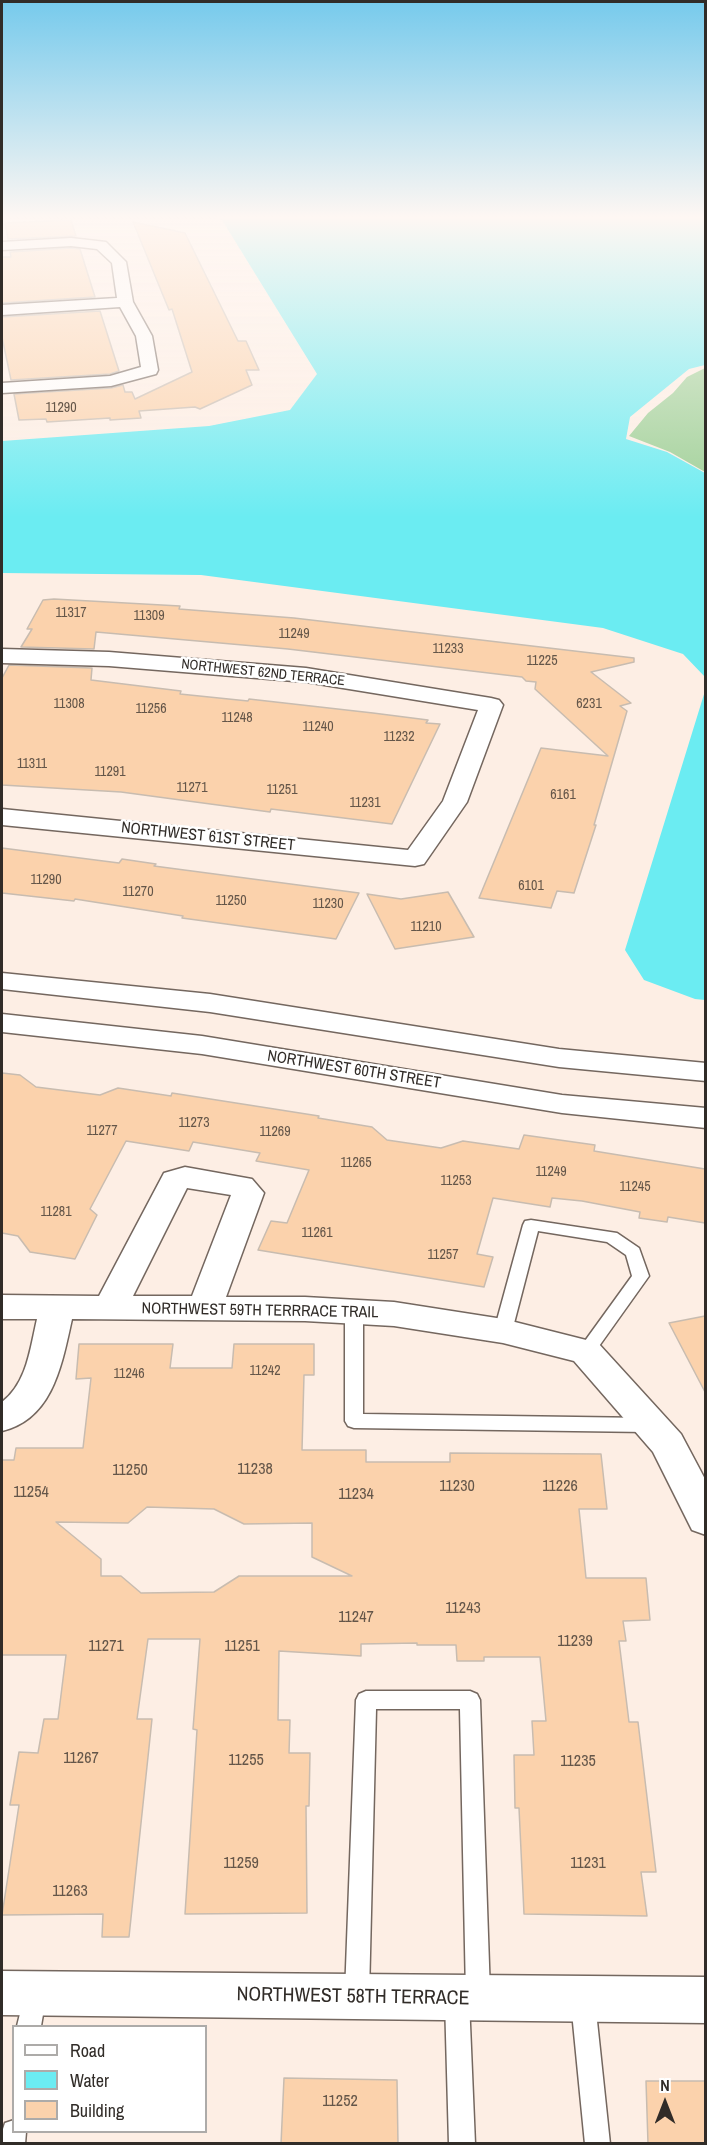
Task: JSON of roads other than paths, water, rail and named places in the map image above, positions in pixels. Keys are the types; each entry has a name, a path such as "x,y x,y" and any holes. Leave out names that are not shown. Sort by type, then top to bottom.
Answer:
{"street":[{"path":"2,388 111,381 150,370 144,336 133,317"},
{"name":"NORTHWEST 62ND TERRACE","path":"2,656 109,659 306,675 490,705 455,802 415,858"},
{"name":"NORTHWEST 61ST STREET","path":"2,817 415,858"},
{"path":"2,981 210,1003 559,1058 705,1072"},
{"name":"NORTHWEST 60TH STREET","path":"2,1023 202,1045 562,1104 705,1118"},
{"path":"110,1308 175,1180 185,1177 241,1186 248,1194 204,1308"},
{"name":"NORTHWEST 59TH TERRRACE TRAIL","path":"2,1307 204,1308 394,1314 503,1330 586,1352"},
{"path":"2,1418 25,1402 38,1383 57,1308"},
{"path":"586,1352 668,1444 705,1520"},
{"name":"NORTHWEST 58TH TERRACE","path":"22,2005 357,1997 705,2000"}],"lane":[{"path":"503,1330 531,1225 611,1237 633,1252 640,1276 586,1352"},
{"path":"354,1312 354,1420 651,1425"},
{"path":"357,1997 366,1700 470,1700 467,1998 462,2144"},
{"path":"582,1999 598,2144"}],"water":[{"path":"282,317 705,317 705,365 689,369 630,417 626,439 667,452 705,473 705,677 683,654 603,628 201,575 2,573 2,441 209,426 290,410 317,374"},
{"path":"705,691 705,1000 695,999 644,980 625,950"}]}
